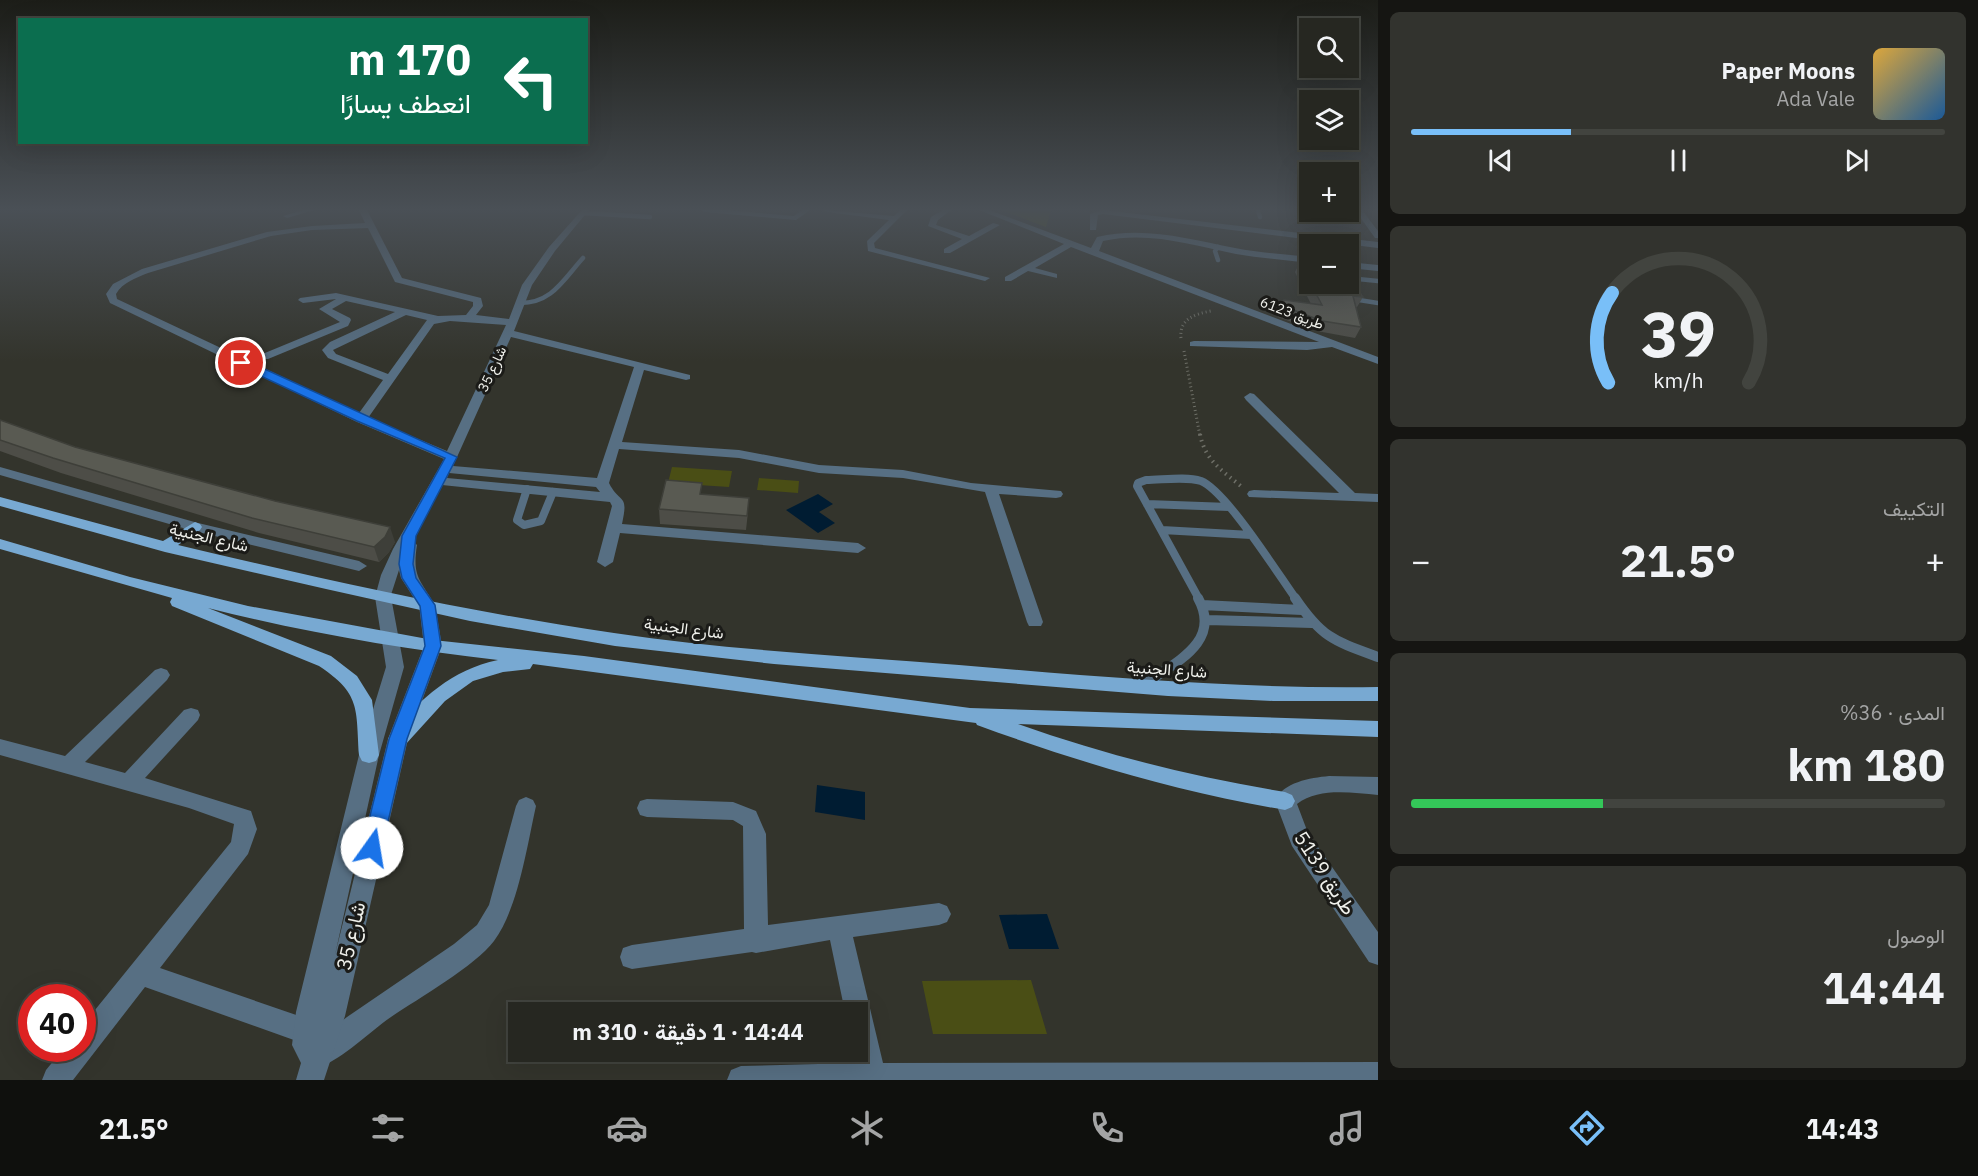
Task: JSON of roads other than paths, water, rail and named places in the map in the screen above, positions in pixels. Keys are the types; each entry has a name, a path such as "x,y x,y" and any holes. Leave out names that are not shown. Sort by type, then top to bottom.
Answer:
{"main road":[{"name":"شارع الجنبية","path":"0,501 165,547 384,597 549,629 703,651 1141,687 1311,695 1378,693"},
{"path":"165,547 195,527"},
{"path":"0,544 128,582 248,612 433,646 584,663 970,715 1378,729"},
{"path":"128,582 325,661 343,672 363,695 369,755"},
{"path":"398,739 434,699 462,677 483,668 514,664 584,663"},
{"path":"970,715 1046,743 1128,769 1216,790 1285,801"}],"street":[{"path":"180,260 126,279 116,286 111,294 113,301 361,419 445,469 530,483 555,485 602,483"},
{"path":"388,260 398,280 478,300 478,306 468,318"},
{"name":"شارع 35","path":"312,1070 306,1051 305,1031 369,755 395,667 384,597 389,575 445,469 512,324 527,285 543,260"},
{"path":"912,260 985,278"},
{"path":"1008,279 1040,260"},
{"name":"طريق 6123","path":"1116,260 1378,361"},
{"path":"1359,266 1378,268"},
{"path":"1026,268 1054,276"},
{"path":"303,300 326,296 345,298 437,319 468,318 512,324 640,366 686,377"},
{"path":"264,357 344,324 346,320 324,309 345,298"},
{"path":"389,378 332,356 327,350 334,344 406,311"},
{"path":"361,419 428,323 437,319"},
{"path":"1194,344 1307,347 1333,344"},
{"path":"605,562 619,506 616,498 605,490 602,483 640,366"},
{"path":"1250,397 1352,498"},
{"path":"613,445 739,454 807,468 903,474 991,489 1056,494"},
{"path":"0,471 195,527 359,566"},
{"path":"555,485 616,498"},
{"path":"991,489 1035,622"},
{"path":"1254,494 1378,498"},
{"path":"614,528 858,548"},
{"name":"شارع 35","path":"312,1070 332,1016 398,739 433,646 427,605 409,578 406,564 409,536"},
{"path":"69,765 161,675"},
{"path":"129,782 191,716"},
{"path":"0,747 129,782 244,818 246,829 240,848 96,1030"},
{"path":"1285,801 1294,793 1316,785 1378,786"},
{"name":"طريق 5139","path":"1285,801 1300,839 1378,953"},
{"path":"312,1070 356,1026 464,953 485,933 499,909 526,806"},
{"path":"647,808 732,811 742,812 750,817 754,824 755,834 756,941"},
{"path":"632,957 756,941 839,926 939,914"},
{"path":"839,926 855,1002"},
{"path":"141,973 305,1031"},
{"path":"868,1055 873,1076"},
{"path":"56,1080 71,1062"},
{"path":"741,1080 873,1076 1155,1078 1378,1075"}],"lane":[{"path":"520,303 533,303 549,297 581,260"},
{"path":"1359,279 1378,281"},
{"path":"1354,294 1359,300 1378,303"},
{"path":"1141,687 1197,645 1203,638 1207,620 1202,605 1137,486 1141,481 1191,480 1212,486 1251,535 1312,623 1336,642 1378,657"},
{"path":"530,483 517,520 524,525 541,521 555,485"},
{"path":"1147,504 1229,507"},
{"path":"1162,530 1251,535"},
{"path":"1202,605 1302,610"},
{"path":"1207,620 1312,623"}],"water":[{"path":"818,494 833,504 819,512 835,523 818,533 786,510"},
{"path":"817,785 865,792 865,820 815,812"},
{"path":"1047,914 1059,949 1009,949 999,915"}]}
